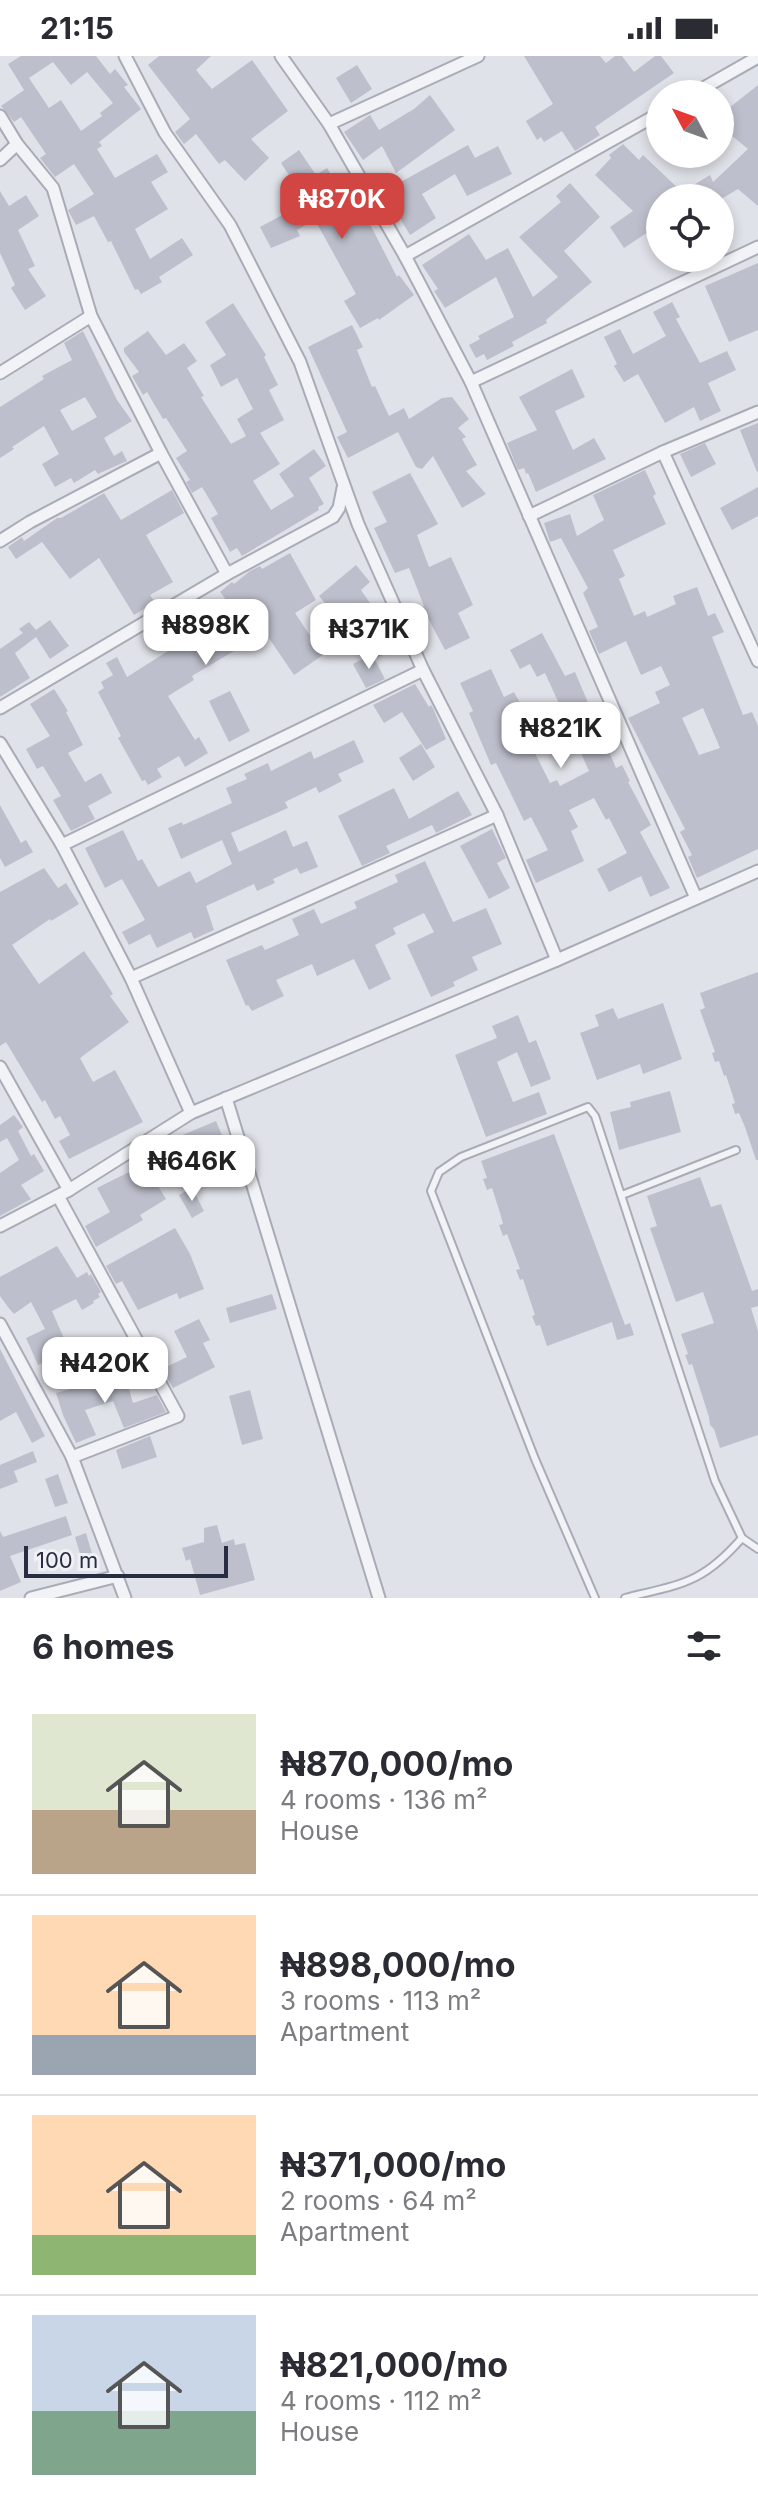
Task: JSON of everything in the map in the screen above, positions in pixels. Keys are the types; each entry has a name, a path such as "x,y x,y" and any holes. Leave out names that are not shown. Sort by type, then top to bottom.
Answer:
{"street":[{"path":"125,56 165,133 230,225 300,362 358,524 423,670 497,815 557,960"},
{"path":"281,56 329,124 405,256 471,382 696,898"},
{"path":"718,80 758,57"},
{"path":"329,124 469,58"},
{"path":"0,116 17,144 53,188 91,316 227,574"},
{"path":"405,256 646,121"},
{"path":"0,160 17,144"},
{"path":"471,382 758,247"},
{"path":"0,373 91,316"},
{"path":"529,516 663,452 758,412"},
{"path":"663,452 758,661"},
{"path":"0,541 161,453"},
{"path":"0,708 227,574 333,517 343,498 344,481"},
{"path":"333,517 358,524"},
{"path":"62,845 423,670"},
{"path":"0,743 3,757 62,845 131,978 191,1113"},
{"path":"131,978 497,815"},
{"path":"0,1226 69,1190 191,1113 557,960 758,871"},
{"path":"0,1067 69,1190"},
{"path":"226,1098 379,1598"},
{"path":"58,1196 178,1416 72,1457"},
{"path":"0,1324 72,1457 125,1598"},
{"path":"31,1598 118,1576"}],"lane":[{"path":"595,1598 535,1459 431,1191 439,1172 461,1157 588,1107 595,1116 622,1195 715,1481 742,1538 758,1549"},
{"path":"622,1195 736,1150"},
{"path":"625,1598 692,1581 721,1562 742,1538"}],"building":[{"path":"21,56 96,56 110,74 115,69 128,85 124,87 141,109 99,142 102,146 97,149 115,178 157,154 168,172 151,182 168,209 135,229 150,259 182,238 193,255 159,277 162,282 141,294 138,289 135,290 111,241 108,242 94,216 76,225 68,210 94,194 74,164 55,177 40,158 46,154 21,117 14,122 1,106 24,90 8,64","holes":["53,62 71,85 87,72 113,103 100,113 102,116 81,131 61,100 49,108 29,78"]},
{"path":"159,56 211,56 196,70 212,89 252,60 288,111 251,139 269,158 245,181 225,160 219,164 196,134 184,144 175,132 190,119 148,65"},
{"path":"524,56 600,56 606,63 615,56 622,56 634,72 655,56 661,56 674,73 664,80 646,80 646,92 595,127 600,135 575,151 562,131 544,142 541,137 537,140 526,121 553,104"},
{"path":"357,65 372,89 351,103 336,78"},
{"path":"758,85 758,206 738,189 734,191 734,184 695,184 710,175 713,182 728,168 734,168 734,162 748,149 734,138 734,104"},
{"path":"430,95 455,130 396,173 382,146 363,160 344,132 370,115 379,130 414,109"},
{"path":"623,144 639,160 643,155 646,158 646,168 657,168 674,184 646,184 646,233 624,248 610,227 633,211 595,175 611,158 609,155"},
{"path":"468,145 475,158 498,146 512,174 467,196 455,174 422,194 436,218 410,235 386,190"},
{"path":"299,150 316,175 327,168 343,194 352,189 397,277 399,275 414,295 379,320 360,328 344,301 356,294 315,220 297,230 300,236 271,248 260,227 310,200 296,178 292,180 281,163"},
{"path":"570,183 600,217 564,251 592,282 546,320 547,323 512,342 514,346 487,360 484,354 476,358 469,345 480,339 478,336 514,317 496,277 445,308 434,291 438,289 422,265 469,234 486,260 508,248 533,297 558,277 519,237 561,202 556,196"},
{"path":"0,191 9,206 26,195 39,216 18,230 35,266 28,269 46,296 25,310 11,288 15,285 0,253"},
{"path":"758,263 758,330 729,342 705,286"},
{"path":"672,302 680,317 676,319 700,363 727,351 736,370 708,383 721,411 700,421 694,407 665,423 638,374 624,382 614,366 617,364 604,337 620,329 633,354 666,336 653,312"},
{"path":"233,303 266,355 264,357 278,385 269,390 284,420 260,433 280,464 253,481 271,510 294,496 279,474 314,449 326,466 309,478 324,504 318,507 319,510 242,556 237,548 230,552 211,518 218,514 202,487 192,493 186,482 190,480 176,458 187,451 147,392 143,395 132,376 139,372 124,352 124,348 148,331 166,355 184,343 197,361 187,368 204,396 201,397 231,444 246,436 237,419 253,409 237,378 221,387 210,365 226,355 205,322"},
{"path":"352,325 363,347 357,350 372,387 375,386 389,416 404,408 409,419 442,398 452,397 469,419 458,428 466,437 462,439 477,465 466,471 486,494 462,508 433,456 422,469 416,467 398,432 348,458 337,437 347,432 308,347"},
{"path":"83,331 117,400 132,421 104,438 114,456 122,451 127,461 98,474 95,470 74,483 71,478 55,487 42,464 59,454 44,426 0,458 0,407 44,379 42,376 72,360 64,343","holes":["85,397 97,417 72,431 60,410"]},
{"path":"572,369 585,397 555,411 573,450 594,438 606,459 536,492 524,468 518,470 507,443 537,430 519,397"},
{"path":"758,423 758,471 757,472 740,430"},
{"path":"705,443 716,464 691,477 680,454"},
{"path":"645,470 666,524 613,550 625,576 619,579 634,616 645,611 647,617 676,604 673,596 697,587 708,616 715,613 724,632 712,637 743,715 752,712 758,726 758,849 697,878 688,857 692,855 680,832 685,829 628,718 660,703 655,692 670,685 661,666 641,675 626,641 599,654 589,631 598,627 583,593 588,588 561,538 550,542 544,523 570,514 577,536 604,520 593,495","holes":["703,708 720,748 699,755 682,718"]},
{"path":"410,473 438,524 417,535 429,567 451,557 473,605 458,613 470,638 445,650 422,607 409,568 395,573 374,528 387,522 372,492"},
{"path":"758,487 758,516 732,530 720,508"},
{"path":"172,490 184,513 146,535 173,582 150,595 155,602 134,615 99,558 70,579 42,542 16,559 8,547 22,537 24,541 57,518 104,493 121,520"},
{"path":"290,553 316,600 295,613 323,655 294,675 262,628 244,645 192,676 194,680 168,696 195,740 199,737 208,753 185,767 179,756 157,769 162,777 148,785 145,780 142,781 118,738 121,736 98,692 104,688 101,682 113,675 106,663 117,657 127,677 196,636 199,640 202,638 211,652 242,631 219,602 225,598 220,592 250,571 260,566 262,569"},
{"path":"356,565 370,582 361,590 372,606 350,621 340,607 333,613 319,596"},
{"path":"50,620 69,646 50,659 36,637 15,653 30,678 0,697 0,649 23,633 19,629 29,622 36,630"},
{"path":"388,620 400,647 376,658 363,631"},
{"path":"542,633 565,676 575,672 616,768 622,765 651,825 640,832 670,888 650,897 641,876 609,892 597,869 627,853 609,818 606,820 594,798 569,810 578,827 571,831 584,861 536,883 526,860 548,850 531,817 524,821 496,763 491,765 460,683 491,669 504,697 514,692 531,724 561,708 545,673 537,677 530,664 520,669 510,650","holes":["571,731 589,771 560,786 557,780 550,783 532,747 556,732 558,736"]},
{"path":"372,654 385,679 366,688 353,664"},
{"path":"415,684 429,707 431,705 433,708 446,739 426,750 402,712 384,723 373,705"},
{"path":"54,689 83,745 68,753 85,782 101,773 112,793 88,806 95,819 71,831 53,800 61,796 43,766 37,769 26,749 50,736 30,704"},
{"path":"230,691 250,731 229,742 209,701"},
{"path":"354,740 364,762 338,774 342,781 319,793 316,787 285,802 288,808 231,833 239,852 286,830 293,847 307,841 318,867 300,874 297,868 273,879 275,883 257,891 254,884 206,906 214,930 194,939 191,932 157,948 150,934 129,945 122,932 145,920 122,879 105,888 85,848 123,830 138,861 142,859 158,887 190,871 196,883 232,864 222,840 181,859 168,828 182,822 183,825 232,803 226,788 247,779 244,774 268,763 271,771 311,751 314,759"},
{"path":"421,744 435,767 413,781 399,758"},
{"path":"394,788 409,819 458,791 472,815 436,833 432,825 386,846 390,853 362,866 338,816"},
{"path":"0,805 21,843 26,840 33,852 5,867 0,858"},
{"path":"492,829 506,858 497,863 510,888 489,899 460,846"},
{"path":"425,861 453,922 486,908 502,944 472,957 478,970 453,982 455,986 431,997 407,945 434,932 424,913 393,928 396,934 375,945 391,979 369,990 354,959 317,976 312,964 276,980 284,996 252,1011 246,1006 226,960 262,945 265,950 299,935 292,919 314,909 321,924 357,908 354,902 398,882 395,875"},
{"path":"44,868 58,888 66,883 79,904 12,945 39,984 84,951 129,1022 80,1058 93,1082 115,1070 143,1122 69,1159 59,1141 70,1135 60,1116 55,1119 45,1100 42,1102 6,1042 0,1046 0,892"},
{"path":"758,972 756,1160 739,1113 735,1114 732,1104 735,1103 726,1075 719,1061 715,1062 712,1053 715,1052 700,1010 705,1008 700,993"},
{"path":"663,1003 682,1059 643,1074 640,1064 597,1080 580,1033 599,1026 595,1015 613,1008 618,1019"},
{"path":"518,1015 529,1043 536,1040 551,1079 531,1087 517,1052 497,1062 513,1102 539,1092 547,1114 486,1137 455,1055 497,1038 492,1026"},
{"path":"670,1091 681,1132 619,1150 610,1112 631,1107 630,1102"},
{"path":"14,1115 23,1127 18,1131 31,1156 34,1154 44,1171 21,1185 31,1199 0,1216 0,1173 19,1160 7,1138 0,1142 0,1125"},
{"path":"216,1121 224,1140 205,1148 216,1175 184,1188 173,1162 150,1172 145,1165 166,1199 140,1215 143,1220 96,1247 85,1226 110,1212 97,1188 145,1164 139,1156 149,1149"},
{"path":"554,1134 625,1325 630,1323 634,1335 617,1340 612,1322 547,1346 540,1325 536,1326 532,1316 535,1315 523,1279 520,1280 516,1270 520,1269 507,1234 503,1236 499,1225 503,1224 492,1188 487,1190 483,1179 487,1178 481,1161"},
{"path":"700,1177 711,1207 721,1204 752,1291 758,1289 758,1306 751,1308 758,1331 758,1435 720,1448 692,1364 689,1365 685,1355 688,1354 681,1334 714,1323 703,1292 676,1302 650,1228 657,1226 647,1196"},
{"path":"192,1188 204,1211 192,1218 179,1195"},
{"path":"175,1228 204,1289 179,1299 177,1293 138,1310 122,1281 116,1284 106,1266"},
{"path":"57,1246 77,1278 87,1272 89,1276 91,1274 101,1292 94,1303 82,1310 76,1299 52,1311 66,1343 46,1354 49,1360 38,1365 26,1338 45,1329 31,1302 14,1314 0,1296 0,1277"},
{"path":"272,1294 277,1309 230,1323 226,1308"},
{"path":"199,1319 210,1340 203,1343 215,1367 173,1388 162,1369 187,1357 174,1331"},
{"path":"0,1349 45,1436 32,1443 16,1412 0,1421"},
{"path":"125,1374 133,1403 157,1395 166,1412 124,1428 113,1401 85,1410 96,1435 76,1443 56,1393"},
{"path":"250,1390 263,1439 242,1445 229,1396"},
{"path":"150,1436 157,1457 122,1469 116,1450"},
{"path":"33,1451 37,1462 14,1471 18,1482 0,1489 0,1465"},
{"path":"58,1474 68,1503 55,1507 45,1479"},
{"path":"66,1516 72,1535 10,1556 21,1582 0,1591 0,1531 3,1537"},
{"path":"217,1525 222,1543 234,1539 235,1545 245,1543 255,1580 200,1595 190,1559 186,1561 182,1548 204,1542 204,1528"},
{"path":"86,1533 95,1564 84,1567 75,1537"}]}
